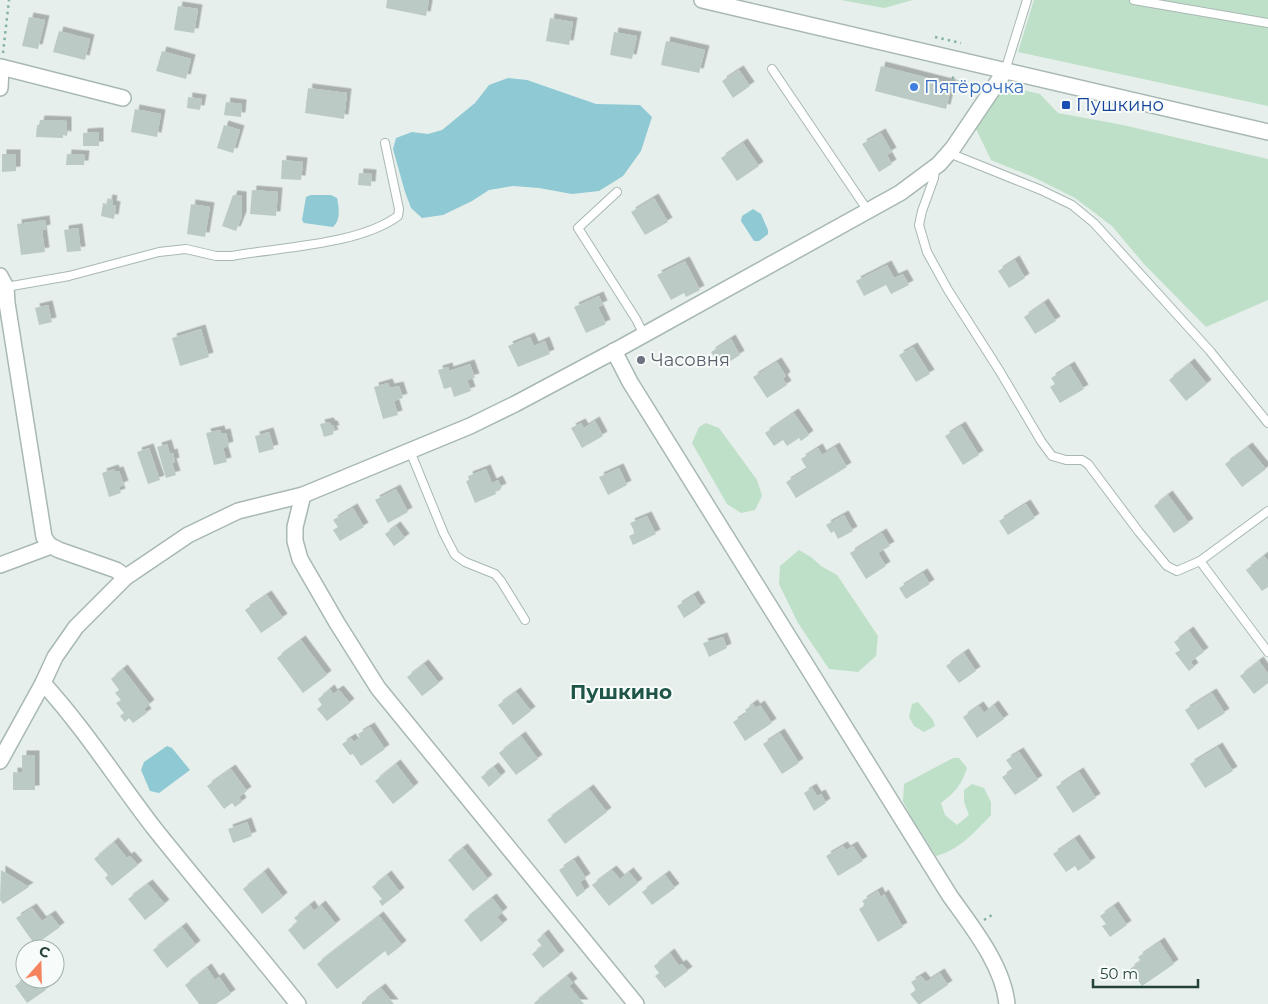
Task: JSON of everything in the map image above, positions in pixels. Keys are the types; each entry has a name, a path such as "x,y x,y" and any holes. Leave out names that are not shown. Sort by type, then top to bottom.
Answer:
{"street":[{"path":"702,0 1268,132"},
{"path":"0,88 1,67 123,98"},
{"path":"0,761 43,683 55,657 76,627 126,577 188,535 221,519 238,512 303,495 470,426 515,404 900,193 949,153 1004,70"},
{"path":"3,282 44,537 51,546 116,570 126,577"},
{"path":"614,351 630,382 950,896 986,949 1006,994 1007,1004"},
{"path":"303,495 295,527 295,541 300,560 336,623 378,688 636,1004"},
{"path":"0,566 51,546"},
{"path":"43,683 61,703 190,873 298,1004"}],"lane":[{"path":"1004,70 1027,0"},
{"path":"1134,0 1268,23"},
{"path":"772,68 868,211"},
{"path":"3,282 68,276 159,252 186,249 216,256 232,256 348,238 379,227 398,216 399,209 385,143"},
{"path":"949,153 1049,193 1072,205 1094,223 1210,351 1268,423"},
{"path":"935,166 934,178 919,225 924,245 948,290 999,370 1040,441 1052,456 1066,460 1082,460 1088,464 1167,566 1177,571 1200,560 1268,510"},
{"path":"617,192 578,228 636,319 644,335"},
{"path":"410,451 444,534 455,555 465,562 495,574 525,620"},
{"path":"1200,560 1268,652"}],"path":[{"path":"1,67 9,0"},
{"path":"935,37 961,43"},
{"path":"952,77 984,102"}],"green space":[{"path":"841,0 913,0 884,8"},
{"path":"1034,0 1268,0 1268,106 1018,52"},
{"path":"1001,85 1040,94 1058,113 1123,125 1268,159 1268,300 1206,327 1144,264 1112,226 1075,198 1033,177 991,160 976,129"},
{"path":"706,423 719,428 757,480 762,496 755,510 741,513 727,504 692,443 699,427"},
{"path":"799,550 837,575 878,636 876,656 858,672 829,669 798,623 779,584 780,566"},
{"path":"918,702 933,720 935,726 924,732 914,726 909,717 912,704"},
{"path":"953,758 959,758 967,768 957,788 941,803 945,815 957,825 969,815 964,802 964,790 972,784 984,788 991,802 991,815 973,834 959,845 936,856 903,801 904,784"}],"water":[{"path":"508,78 527,80 596,104 640,105 652,117 641,151 623,176 599,191 572,194 539,188 513,186 489,190 472,201 443,215 422,218 411,208 405,192 393,149 396,138 412,132 428,134 442,130 475,103 489,85"},
{"path":"311,195 331,195 337,198 338,217 333,227 304,223 302,220 306,197"},
{"path":"753,209 761,214 768,230 768,234 759,241 754,241 741,221 742,216"},
{"path":"167,746 172,748 190,770 159,793 150,791 141,770 144,762"}],"building":[{"path":"387,0 429,0 426,16 386,8"},
{"path":"178,6 198,9 194,33 174,30"},
{"path":"29,17 45,20 38,49 22,46"},
{"path":"550,18 573,22 569,45 546,41"},
{"path":"59,31 90,39 85,60 53,52"},
{"path":"614,32 637,36 632,59 610,55"},
{"path":"666,41 705,50 699,73 661,65"},
{"path":"162,51 191,59 186,79 156,71"},
{"name":"Пятёрочка","path":"881,66 952,84 946,109 875,91"},
{"path":"739,70 750,86 733,98 722,81"},
{"path":"308,88 347,93 344,119 305,113"},
{"path":"188,97 202,99 200,110 187,108"},
{"path":"226,102 242,104 241,117 224,115"},
{"path":"135,109 161,114 157,137 131,132"},
{"path":"40,120 67,121 67,136 63,135 63,138 36,137 37,125 39,125"},
{"path":"224,125 240,130 233,153 217,148"},
{"path":"99,132 99,146 83,146 83,133"},
{"path":"881,133 892,152 887,155 892,164 879,172 862,144"},
{"path":"743,143 759,166 737,181 721,158"},
{"path":"2,154 16,154 16,171 2,172"},
{"path":"67,154 85,155 84,165 66,165"},
{"path":"282,160 303,162 301,180 281,179"},
{"path":"359,173 372,174 371,186 358,185"},
{"path":"252,190 278,192 276,216 250,214"},
{"path":"233,195 242,196 242,216 236,231 222,226"},
{"path":"654,198 668,222 645,235 631,212"},
{"path":"108,199 113,200 112,205 116,206 114,219 101,216 103,203 107,204"},
{"path":"191,204 210,207 205,237 187,234"},
{"path":"45,220 46,229 42,230 45,252 21,255 17,224"},
{"path":"78,228 81,251 67,252 64,230"},
{"path":"1015,260 1025,278 1009,288 998,271"},
{"path":"685,261 700,290 686,297 684,293 671,300 657,275"},
{"path":"887,265 894,278 903,274 909,285 891,294 886,285 864,296 856,281"},
{"path":"599,296 603,305 598,307 606,324 586,333 574,307"},
{"path":"1044,303 1056,321 1035,334 1024,317"},
{"path":"48,305 52,322 39,325 35,308"},
{"path":"201,329 209,357 180,366 172,338"},
{"path":"530,337 534,346 545,341 550,354 518,367 508,346"},
{"path":"731,339 740,355 721,367 711,352"},
{"path":"913,347 930,374 916,382 899,355"},
{"path":"777,362 786,376 783,379 787,385 767,398 753,377"},
{"path":"1190,363 1207,384 1186,401 1169,380"},
{"path":"470,364 475,378 467,380 471,391 454,397 451,387 444,389 438,370 448,367 449,371"},
{"path":"1070,366 1084,389 1060,403 1050,387 1055,384 1051,378"},
{"path":"388,383 390,388 399,386 403,398 394,401 398,415 383,419 374,387"},
{"path":"794,413 809,435 801,441 799,438 787,446 783,440 774,446 765,433"},
{"path":"595,421 603,436 582,448 571,428 581,423 584,428"},
{"path":"329,422 333,425 335,430 332,430 334,434 324,437 320,424"},
{"path":"961,426 979,455 963,465 945,436"},
{"path":"220,430 221,434 226,433 229,446 223,448 227,462 214,465 206,433"},
{"path":"269,432 274,449 259,453 255,436"},
{"path":"167,444 170,454 173,453 175,462 172,463 176,475 166,478 157,447"},
{"path":"835,447 847,467 796,498 786,482 807,469 801,459 818,448 822,455"},
{"path":"1248,447 1266,469 1242,487 1225,464"},
{"path":"149,448 160,480 148,484 137,452"},
{"path":"619,468 627,485 608,495 599,477"},
{"path":"114,469 115,472 119,471 124,485 119,487 121,493 109,497 102,473"},
{"path":"486,469 492,483 498,480 502,488 495,491 496,494 475,503 466,481 469,480 468,476"},
{"path":"396,489 408,512 388,523 375,500"},
{"path":"1168,495 1189,523 1174,533 1154,506"},
{"path":"1026,504 1035,518 1008,535 999,521"},
{"path":"353,508 364,527 340,541 333,530 338,527 333,520"},
{"path":"844,515 853,531 838,539 834,531 831,533 826,525"},
{"path":"647,516 656,534 633,545 629,536 635,533 630,523"},
{"path":"396,526 405,538 394,546 385,534"},
{"path":"882,533 890,546 878,553 886,566 866,579 850,553"},
{"path":"1264,556 1268,561 1268,587 1262,591 1246,570"},
{"path":"923,573 930,584 906,599 899,588"},
{"path":"267,595 283,618 261,633 245,610"},
{"path":"694,595 701,607 684,618 677,606"},
{"path":"1189,631 1204,652 1190,662 1194,667 1189,671 1175,653 1180,650 1174,642"},
{"path":"723,637 727,648 709,657 703,643"},
{"path":"301,640 327,675 303,693 277,658"},
{"path":"964,653 976,671 959,683 946,666"},
{"path":"1259,661 1268,674 1268,683 1254,694 1240,676"},
{"path":"424,664 439,683 422,696 407,677"},
{"path":"123,669 150,704 144,709 147,713 133,723 129,718 125,722 120,716 124,713 116,703 121,700 115,693 119,690 111,679"},
{"path":"330,689 333,694 339,690 350,703 327,721 317,709 322,705 318,699"},
{"path":"516,692 531,711 513,725 498,705"},
{"path":"1212,693 1225,713 1198,730 1185,710"},
{"path":"753,704 756,708 760,705 772,723 745,741 733,722 747,713 745,710"},
{"path":"994,705 1004,719 977,738 963,717 979,706 984,713"},
{"path":"370,727 385,749 361,766 353,754 350,755 342,744 351,738 354,742 360,737 358,734"},
{"path":"780,733 799,763 782,774 763,744"},
{"path":"521,736 538,759 516,775 499,753"},
{"path":"1218,747 1233,771 1205,788 1190,764"},
{"path":"1019,752 1038,780 1015,795 1002,777 1013,770 1006,760"},
{"path":"22,755 35,755 35,790 13,790 13,772 22,773"},
{"path":"396,764 414,787 393,804 375,781"},
{"path":"494,767 501,776 489,787 481,777"},
{"path":"231,769 247,791 239,797 242,802 235,807 232,803 224,809 207,786"},
{"path":"1079,772 1096,798 1073,813 1056,787"},
{"path":"812,788 817,796 821,794 826,803 814,811 804,793"},
{"path":"589,789 607,812 565,844 547,820"},
{"path":"247,822 252,836 233,843 228,829"},
{"path":"1075,839 1091,862 1078,871 1075,866 1066,872 1053,854"},
{"path":"114,842 127,858 130,856 138,865 112,886 105,878 108,875 94,859"},
{"path":"843,846 846,850 853,846 863,861 838,876 826,856"},
{"path":"463,848 488,879 473,891 448,860"},
{"path":"574,860 586,878 580,882 585,891 577,897 559,870"},
{"path":"1,870 29,887 3,904 0,900"},
{"path":"612,870 620,879 629,872 638,883 609,906 592,885"},
{"path":"264,872 283,897 262,914 243,889"},
{"path":"387,875 400,892 382,906 379,901 382,899 372,887"},
{"path":"665,875 675,888 652,905 642,892"},
{"path":"148,884 165,904 145,920 128,899"},
{"path":"878,891 881,897 884,894 903,927 878,942 859,909 865,905 862,901"},
{"path":"492,898 503,912 497,917 503,924 481,942 464,920"},
{"path":"310,905 314,911 321,905 336,924 304,950 288,930 298,922 294,918"},
{"path":"1114,906 1127,925 1110,937 1102,926 1106,924 1100,916"},
{"path":"32,908 42,921 51,915 60,927 43,939 31,939 16,918"},
{"path":"379,916 402,945 388,956 385,951 337,989 317,964"},
{"path":"182,927 196,945 167,968 153,950"},
{"path":"544,934 560,955 543,968 532,954 542,946 537,940"},
{"path":"1160,942 1174,964 1142,986 1130,969 1141,961 1138,957"},
{"path":"670,953 679,966 682,964 688,971 665,988 655,976 659,973 654,966"},
{"path":"207,968 215,980 219,977 231,994 216,1004 199,1004 185,985"},
{"path":"940,973 948,985 918,1004 910,994 916,990 911,982 921,976 926,982"},
{"path":"567,976 573,983 569,986 584,1004 534,1003"},
{"path":"381,988 394,1004 362,1004 362,1002"},
{"path":"17,989 46,990 27,1003"}],"place":[{"name":"Пятёрочка","path":"914,87"},
{"name":"Пушкино","path":"1066,105"},
{"name":"Часовня","path":"641,360"}],"district":[{"name":"Пушкино","path":"621,692"}]}
